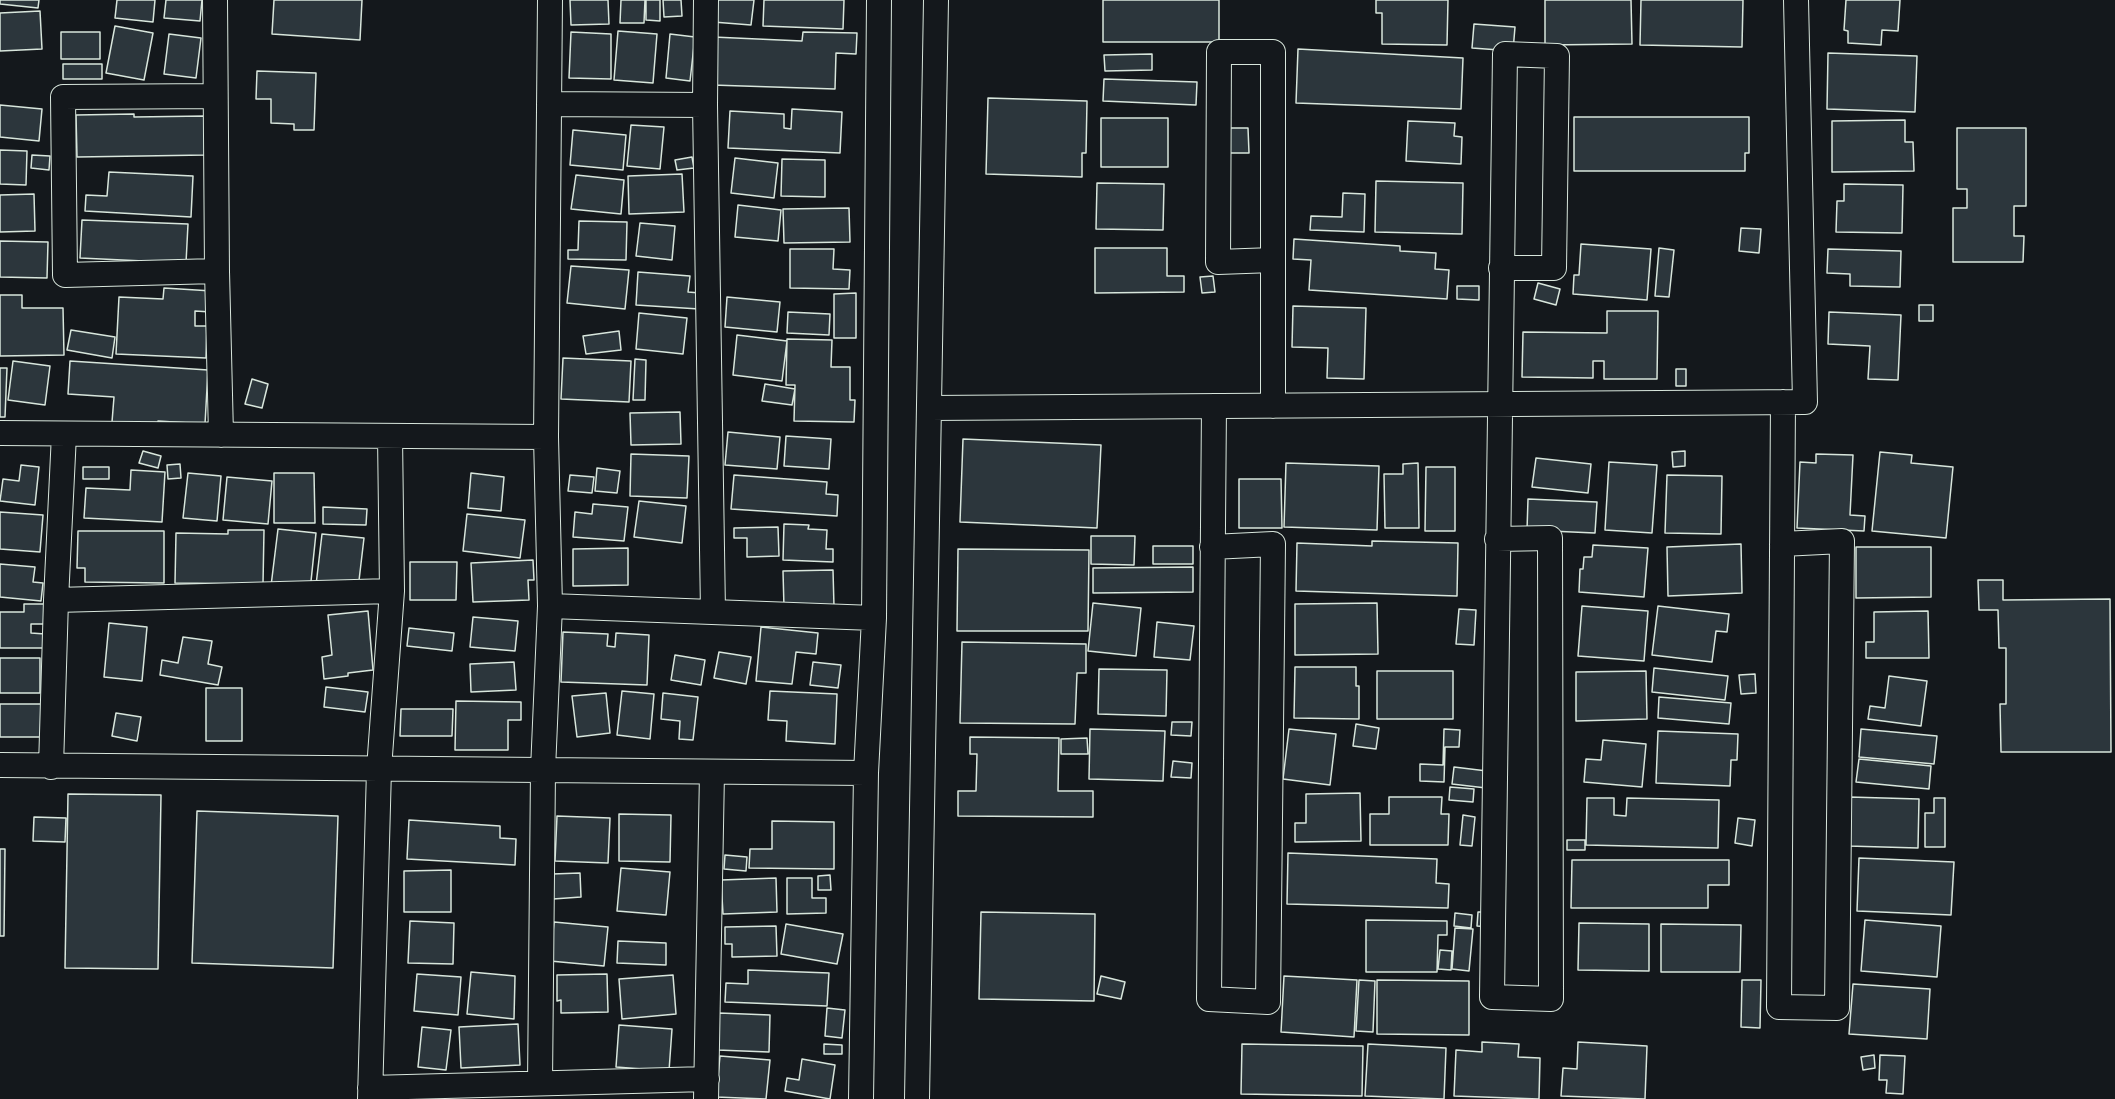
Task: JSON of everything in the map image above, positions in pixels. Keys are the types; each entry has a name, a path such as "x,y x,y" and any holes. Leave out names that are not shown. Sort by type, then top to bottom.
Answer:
{"street":[{"path":"215,0 221,435"},
{"path":"540,1083 543,771 550,606 546,437 550,0"},
{"path":"706,0 705,105 713,612"},
{"path":"861,1099 866,774 874,618 879,0"},
{"path":"917,1099 936,0"},
{"path":"930,408 1805,402 1797,0"},
{"path":"1273,260 1218,262 1219,52 1273,52 1274,406"},
{"path":"1497,539 1550,538 1551,999 1492,997 1497,539 1501,268 1505,54 1557,56 1554,268 1501,268"},
{"path":"215,96 63,97 65,275 217,271"},
{"path":"549,104 705,105"},
{"path":"1782,544 1842,541 1837,1008 1779,1007 1782,544 1783,402"},
{"path":"1212,547 1273,544 1268,1002 1209,999 1212,547 1214,406"},
{"path":"0,433 546,437"},
{"path":"51,766 64,434"},
{"path":"390,436 392,591 379,769 370,1093 540,1083 707,1089 712,772"},
{"path":"56,600 392,591"},
{"path":"550,606 874,618"},
{"path":"0,765 866,774"}],"building":[{"path":"0,0 39,0 38,8 0,4"},
{"path":"117,0 155,0 153,22 115,18"},
{"path":"166,0 202,0 200,21 164,18"},
{"path":"274,0 362,0 360,40 272,34"},
{"path":"570,0 608,0 609,24 571,25"},
{"path":"621,0 645,0 644,23 620,23"},
{"path":"646,0 660,0 660,21 646,20"},
{"path":"663,0 681,0 682,16 664,17"},
{"path":"715,0 754,0 751,25 713,22"},
{"path":"764,0 844,0 843,29 763,26"},
{"path":"1103,0 1219,0 1219,42 1103,42"},
{"path":"1376,0 1448,0 1447,45 1382,44 1382,13 1376,13"},
{"path":"1545,0 1631,0 1632,44 1545,45"},
{"path":"1641,0 1743,0 1742,47 1640,45"},
{"path":"1846,0 1900,0 1898,31 1882,30 1881,45 1848,43 1848,31 1844,30"},
{"path":"40,11 42,49 0,51 0,13"},
{"path":"1474,24 1515,27 1513,51 1472,48"},
{"path":"115,26 153,33 144,80 106,73"},
{"path":"618,31 657,34 653,83 614,80"},
{"path":"61,32 100,32 100,59 61,59"},
{"path":"571,32 611,34 611,79 569,78"},
{"path":"803,32 857,33 856,54 836,53 835,89 712,85 713,37 802,41"},
{"path":"169,34 201,38 196,78 164,74"},
{"path":"670,34 695,37 690,81 666,78"},
{"path":"1298,49 1463,58 1461,109 1296,103"},
{"path":"1828,53 1917,56 1915,112 1827,109"},
{"path":"1152,54 1152,70 1105,71 1104,55"},
{"path":"63,64 102,64 102,79 63,79"},
{"path":"257,71 316,73 314,130 294,130 294,124 271,123 271,99 256,99"},
{"path":"1104,79 1197,82 1196,105 1103,101"},
{"path":"988,98 1087,101 1086,153 1082,153 1082,177 986,174"},
{"path":"0,105 42,109 39,141 0,137"},
{"path":"792,109 842,112 840,153 728,148 730,111 784,114 784,128 791,129"},
{"path":"134,114 134,117 205,116 206,155 77,157 76,115"},
{"path":"1574,117 1749,117 1749,153 1745,153 1745,171 1574,171"},
{"path":"1101,118 1168,118 1168,167 1101,167"},
{"path":"1905,120 1905,142 1913,142 1914,171 1832,172 1832,121"},
{"path":"1408,121 1455,123 1454,136 1462,137 1461,164 1406,161"},
{"path":"631,125 664,127 660,169 627,166"},
{"path":"1229,128 1248,128 1249,153 1230,153"},
{"path":"1957,128 2026,128 2026,206 2014,206 2014,236 2024,236 2023,262 1953,262 1953,208 1967,208 1967,189 1957,189"},
{"path":"573,130 626,135 623,170 570,165"},
{"path":"0,150 27,151 26,185 0,184"},
{"path":"32,155 50,156 49,170 31,168"},
{"path":"692,157 694,168 677,170 675,160"},
{"path":"735,158 778,163 774,198 731,193"},
{"path":"782,159 825,160 825,197 781,196"},
{"path":"109,172 193,176 191,217 85,211 86,195 107,196"},
{"path":"682,174 684,212 629,214 628,176"},
{"path":"576,175 624,180 621,214 571,209"},
{"path":"1376,181 1463,183 1462,234 1375,232"},
{"path":"1097,183 1164,184 1163,230 1096,229"},
{"path":"1844,184 1903,185 1902,233 1836,232 1837,201 1844,201"},
{"path":"1343,193 1365,194 1364,232 1310,230 1311,216 1342,217"},
{"path":"34,194 35,231 0,232 0,195"},
{"path":"738,205 781,210 778,241 735,237"},
{"path":"849,208 850,242 784,243 783,209"},
{"path":"82,220 188,224 186,263 80,258"},
{"path":"579,221 627,222 626,260 568,259 568,250 578,250"},
{"path":"640,223 675,226 672,260 636,256"},
{"path":"1741,228 1761,229 1759,253 1739,251"},
{"path":"1294,239 1400,246 1400,251 1436,253 1435,269 1449,270 1447,299 1309,290 1311,260 1293,259"},
{"path":"0,241 48,242 47,278 0,277"},
{"path":"1581,244 1651,249 1647,300 1573,294 1574,275 1579,275"},
{"path":"1095,248 1167,248 1167,276 1184,276 1184,292 1095,293"},
{"path":"1659,248 1674,250 1669,297 1655,296"},
{"path":"790,249 834,249 833,269 850,270 849,289 790,288"},
{"path":"1828,249 1901,251 1900,287 1850,286 1850,274 1827,273"},
{"path":"571,266 629,270 625,309 567,303"},
{"path":"638,272 690,276 688,292 700,293 699,309 636,305"},
{"path":"1213,276 1215,292 1202,293 1200,277"},
{"path":"1538,283 1560,289 1556,305 1534,299"},
{"path":"1457,286 1479,286 1479,300 1457,299"},
{"path":"164,288 212,291 211,312 195,311 195,326 207,326 206,358 116,354 119,297 163,299"},
{"path":"856,293 856,338 834,338 834,294"},
{"path":"0,295 22,295 22,308 63,308 64,355 0,356"},
{"path":"727,297 780,302 777,332 725,327"},
{"path":"1919,305 1933,305 1933,321 1919,321"},
{"path":"1293,306 1366,308 1364,379 1327,378 1328,348 1292,347"},
{"path":"1607,311 1658,311 1657,379 1604,379 1604,361 1593,361 1593,378 1522,377 1523,332 1607,333"},
{"path":"788,312 830,314 829,335 787,333"},
{"path":"1829,312 1901,315 1898,380 1868,379 1870,346 1828,344"},
{"path":"639,313 687,318 683,354 636,349"},
{"path":"71,330 115,337 112,358 67,350"},
{"path":"619,331 621,350 586,354 583,336"},
{"path":"737,335 787,341 782,381 733,375"},
{"path":"787,339 832,340 831,367 850,367 850,400 855,400 854,422 794,421 795,385 786,385"},
{"path":"563,358 631,361 629,402 561,399"},
{"path":"635,359 646,360 645,400 633,400"},
{"path":"13,361 50,366 45,405 8,400"},
{"path":"70,361 208,370 205,424 158,421 158,425 112,422 114,397 68,394"},
{"path":"0,368 7,368 5,417 0,417"},
{"path":"1676,369 1686,369 1686,386 1676,386"},
{"path":"252,379 268,384 262,408 245,404"},
{"path":"765,384 795,389 792,405 762,401"},
{"path":"680,412 681,444 631,445 630,413"},
{"path":"728,432 780,437 777,469 725,465"},
{"path":"786,436 831,439 829,469 784,466"},
{"path":"963,439 1101,445 1097,528 960,522"},
{"path":"143,451 161,456 158,468 139,463"},
{"path":"1685,451 1685,466 1673,467 1672,452"},
{"path":"1880,452 1912,455 1911,463 1953,467 1946,538 1872,531"},
{"path":"631,454 689,456 687,498 630,496"},
{"path":"1816,454 1853,455 1850,515 1865,516 1864,531 1797,528 1800,462 1816,463"},
{"path":"1536,458 1591,464 1588,493 1532,487"},
{"path":"1609,462 1657,465 1652,533 1605,530"},
{"path":"1286,463 1379,466 1377,530 1284,527"},
{"path":"1418,463 1419,528 1385,528 1384,474 1403,474 1403,464"},
{"path":"180,464 181,478 168,479 167,465"},
{"path":"21,465 39,467 35,505 0,501 3,479 19,481"},
{"path":"83,467 109,467 109,479 83,479"},
{"path":"1426,467 1455,467 1455,531 1425,531"},
{"path":"597,468 620,471 617,493 595,491"},
{"path":"131,470 165,472 162,522 84,518 86,488 130,490"},
{"path":"188,473 221,476 217,521 183,518"},
{"path":"274,473 314,473 315,523 274,523"},
{"path":"471,473 504,477 501,511 468,508"},
{"path":"570,475 594,477 592,493 568,491"},
{"path":"734,475 827,482 826,494 838,495 837,516 731,509"},
{"path":"1667,475 1722,476 1721,534 1665,533"},
{"path":"227,477 272,481 268,524 223,520"},
{"path":"1239,479 1281,479 1282,528 1239,528"},
{"path":"1528,499 1597,502 1595,533 1527,530"},
{"path":"639,501 686,506 682,543 634,537"},
{"path":"593,504 628,507 624,541 573,537 575,512 592,514"},
{"path":"323,507 367,509 366,525 323,524"},
{"path":"0,512 43,515 40,552 0,549"},
{"path":"467,514 525,520 520,558 463,551"},
{"path":"784,524 809,525 808,529 827,530 826,549 833,549 833,562 783,560"},
{"path":"778,527 779,556 747,557 747,538 734,538 734,528"},
{"path":"278,529 316,533 310,591 271,586"},
{"path":"228,530 264,530 263,584 175,583 176,533 228,534"},
{"path":"78,531 164,531 164,583 85,582 85,568 77,568"},
{"path":"322,534 364,538 358,589 316,585"},
{"path":"1091,536 1135,536 1134,565 1091,564"},
{"path":"1372,541 1458,543 1457,596 1296,591 1297,543 1372,546"},
{"path":"1741,544 1742,593 1668,596 1667,547"},
{"path":"1593,545 1648,548 1644,597 1579,592 1580,569 1583,569 1584,557 1592,557"},
{"path":"1153,546 1193,546 1193,564 1153,564"},
{"path":"1856,547 1931,547 1931,597 1856,598"},
{"path":"628,548 628,585 573,586 573,549"},
{"path":"958,549 1089,550 1088,631 957,631"},
{"path":"533,560 534,580 528,580 529,600 473,602 471,563"},
{"path":"410,562 457,562 456,600 410,600"},
{"path":"0,564 35,567 33,582 43,583 41,601 0,597"},
{"path":"1193,567 1193,592 1093,593 1093,568"},
{"path":"833,570 834,607 784,608 783,571"},
{"path":"1978,580 2003,580 2003,600 2110,599 2111,752 2001,752 2000,704 2006,704 2006,648 1999,648 1998,610 1979,610"},
{"path":"1093,603 1141,608 1136,656 1088,651"},
{"path":"1377,603 1378,654 1295,655 1295,604"},
{"path":"24,604 45,604 45,624 31,624 31,633 45,634 46,648 0,648 0,612 24,612"},
{"path":"1582,606 1648,611 1644,661 1578,656"},
{"path":"1658,606 1729,614 1727,632 1716,631 1712,662 1652,655"},
{"path":"1459,609 1476,610 1474,645 1456,644"},
{"path":"368,611 373,670 324,679 322,657 332,655 328,615"},
{"path":"1928,611 1929,658 1866,658 1866,642 1874,642 1874,612"},
{"path":"473,617 518,621 515,651 470,647"},
{"path":"1157,622 1194,626 1190,660 1154,657"},
{"path":"109,623 147,627 142,681 104,677"},
{"path":"761,627 818,633 816,654 796,652 792,684 756,681"},
{"path":"409,628 454,633 452,651 407,646"},
{"path":"563,632 608,634 607,646 615,647 616,633 649,635 647,685 561,682"},
{"path":"183,637 212,641 208,664 222,667 218,685 160,675 162,660 178,663"},
{"path":"962,642 1086,644 1086,673 1077,673 1075,724 960,723"},
{"path":"719,652 751,657 746,684 714,678"},
{"path":"675,655 705,660 701,685 671,680"},
{"path":"0,658 40,658 40,693 0,693"},
{"path":"514,662 516,690 471,692 470,664"},
{"path":"813,662 841,665 838,688 810,685"},
{"path":"1295,667 1356,667 1356,686 1359,686 1359,719 1294,718"},
{"path":"1654,668 1728,676 1725,700 1652,692"},
{"path":"1099,669 1167,670 1166,716 1098,714"},
{"path":"1377,671 1453,671 1453,719 1377,719"},
{"path":"1646,671 1647,719 1576,721 1576,672"},
{"path":"1755,674 1756,693 1741,694 1739,675"},
{"path":"1889,676 1927,681 1921,726 1868,719 1870,706 1885,708"},
{"path":"326,687 368,692 365,712 324,707"},
{"path":"206,688 242,688 242,741 206,741"},
{"path":"622,691 654,694 650,739 617,735"},
{"path":"770,691 837,694 835,744 786,741 787,721 768,720"},
{"path":"606,693 610,733 577,737 572,696"},
{"path":"663,693 698,697 693,740 679,739 680,721 661,719"},
{"path":"1659,697 1731,703 1729,724 1658,718"},
{"path":"456,701 521,702 521,720 508,720 508,750 455,750"},
{"path":"0,704 42,704 42,737 0,737"},
{"path":"401,709 453,709 452,736 400,736"},
{"path":"116,713 141,717 137,741 112,736"},
{"path":"1172,722 1192,722 1191,736 1171,735"},
{"path":"1356,724 1379,728 1376,749 1353,746"},
{"path":"1090,729 1165,731 1163,781 1089,779"},
{"path":"1289,729 1336,734 1330,785 1283,779"},
{"path":"1444,729 1460,730 1459,747 1445,747 1444,782 1420,781 1420,764 1443,765"},
{"path":"1861,729 1937,736 1934,764 1859,757"},
{"path":"1658,731 1738,734 1737,760 1731,760 1730,786 1656,783"},
{"path":"970,737 1059,738 1058,791 1093,791 1093,817 958,816 958,791 976,791 977,754 970,754"},
{"path":"1087,738 1088,754 1061,754 1061,739"},
{"path":"1603,740 1646,744 1642,787 1584,782 1586,759 1601,760"},
{"path":"1859,759 1931,766 1929,789 1856,782"},
{"path":"1173,761 1192,763 1191,778 1171,777"},
{"path":"1454,767 1487,771 1486,788 1452,784"},
{"path":"1450,787 1474,789 1473,802 1449,800"},
{"path":"1360,793 1361,841 1295,842 1295,823 1306,823 1306,794"},
{"path":"68,794 161,795 158,969 65,968"},
{"path":"1389,797 1442,797 1441,814 1449,814 1448,845 1370,845 1370,814 1389,814"},
{"path":"1849,797 1919,799 1918,848 1848,846"},
{"path":"1587,798 1614,798 1614,815 1626,816 1627,798 1719,800 1718,848 1586,845"},
{"path":"1934,798 1945,798 1945,847 1925,847 1925,813 1934,813"},
{"path":"197,811 338,816 333,968 192,963"},
{"path":"619,814 671,815 670,862 619,861"},
{"path":"1463,815 1475,817 1472,846 1460,845"},
{"path":"557,816 610,818 608,863 555,861"},
{"path":"34,817 66,818 65,842 33,841"},
{"path":"1738,818 1755,820 1752,846 1735,843"},
{"path":"409,820 500,826 500,838 516,839 515,865 407,859"},
{"path":"772,821 834,822 834,869 749,868 750,849 772,849"},
{"path":"1567,840 1585,840 1585,850 1567,850"},
{"path":"0,849 5,849 4,936 0,936"},
{"path":"1288,853 1437,859 1436,883 1449,884 1448,908 1287,904"},
{"path":"725,855 747,857 746,871 724,869"},
{"path":"1859,858 1954,862 1951,915 1857,911"},
{"path":"1572,860 1729,860 1729,885 1708,885 1708,908 1571,908"},
{"path":"621,868 670,872 666,915 617,911"},
{"path":"451,870 451,912 404,912 404,871"},
{"path":"580,873 581,897 553,899 552,874"},
{"path":"830,875 831,890 818,890 818,876"},
{"path":"776,878 777,912 723,914 721,880"},
{"path":"787,878 812,878 812,898 826,898 826,913 787,914"},
{"path":"981,912 1095,914 1094,1001 979,999"},
{"path":"1478,912 1492,912 1491,927 1477,926"},
{"path":"1455,913 1472,915 1471,928 1454,926"},
{"path":"1366,920 1447,921 1447,935 1438,935 1437,972 1366,972"},
{"path":"1865,920 1941,926 1937,977 1861,971"},
{"path":"410,921 454,923 453,964 408,963"},
{"path":"554,922 608,927 604,966 550,961"},
{"path":"1579,923 1649,924 1649,971 1578,970"},
{"path":"786,924 843,934 837,964 781,954"},
{"path":"1661,924 1741,925 1740,972 1661,972"},
{"path":"776,926 777,956 732,957 732,944 725,944 725,927"},
{"path":"1455,928 1473,929 1469,971 1452,969"},
{"path":"618,941 666,943 666,965 617,963"},
{"path":"1440,950 1452,951 1451,970 1438,969"},
{"path":"748,970 829,973 827,1006 725,1002 726,983 748,984"},
{"path":"471,972 515,976 514,1019 467,1014"},
{"path":"417,974 461,977 458,1015 414,1011"},
{"path":"607,974 608,1012 561,1013 561,1000 557,1001 557,975"},
{"path":"673,975 676,1014 622,1019 619,979"},
{"path":"1101,976 1125,982 1121,999 1097,994"},
{"path":"1284,976 1357,980 1354,1037 1281,1032"},
{"path":"1359,980 1375,981 1373,1032 1356,1031"},
{"path":"1377,980 1469,981 1469,1035 1377,1034"},
{"path":"1742,980 1761,980 1760,1028 1741,1027"},
{"path":"1853,984 1930,989 1927,1039 1849,1034"},
{"path":"827,1008 845,1010 842,1038 825,1036"},
{"path":"719,1013 770,1015 769,1052 717,1050"},
{"path":"518,1024 520,1065 461,1068 459,1027"},
{"path":"619,1025 672,1029 669,1071 616,1067"},
{"path":"422,1027 451,1030 446,1070 418,1067"},
{"path":"1482,1042 1519,1044 1518,1057 1540,1058 1539,1099 1454,1096 1456,1050 1482,1052"},
{"path":"1578,1042 1647,1046 1645,1099 1561,1096 1563,1068 1577,1069"},
{"path":"824,1044 842,1045 842,1054 824,1054"},
{"path":"1242,1044 1363,1046 1362,1096 1241,1094"},
{"path":"1368,1044 1446,1048 1444,1099 1365,1096"},
{"path":"1874,1055 1875,1068 1863,1070 1861,1057"},
{"path":"1880,1055 1905,1056 1903,1094 1886,1093 1887,1080 1879,1080"},
{"path":"720,1056 770,1060 766,1099 716,1097"},
{"path":"802,1059 835,1065 830,1099 785,1091 787,1078 799,1080"}]}
